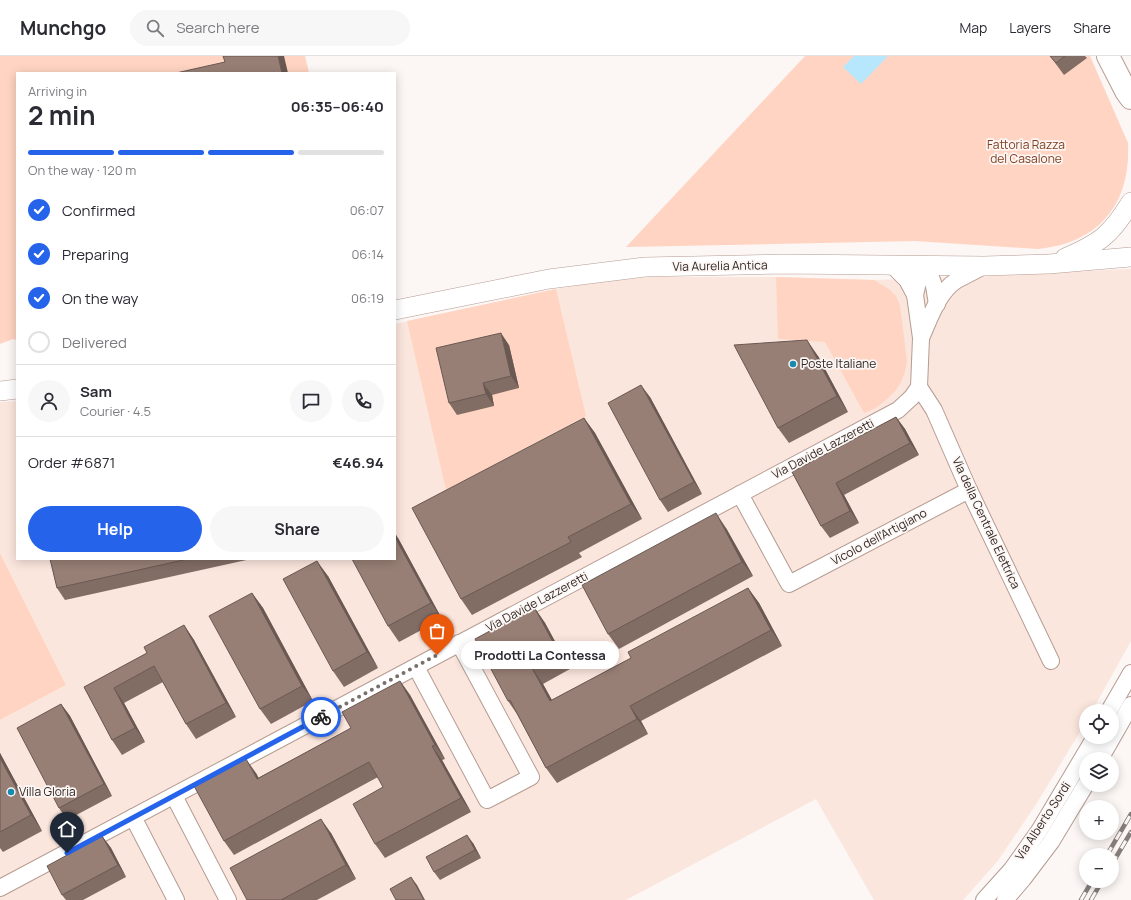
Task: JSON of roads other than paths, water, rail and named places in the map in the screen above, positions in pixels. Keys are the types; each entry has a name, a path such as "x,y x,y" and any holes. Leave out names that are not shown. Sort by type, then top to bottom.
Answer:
{"main road":[{"path":"1108,56 1129,99"}],"street":[{"name":"Via Aurelia Antica","path":"1049,264 1088,248 1101,239 1112,230 1131,202"},
{"name":"Via Aurelia Antica","path":"396,310 548,279 644,267 783,264 984,266 1049,264 1131,257"},
{"path":"892,265 907,280 915,295 921,338 919,387"},
{"path":"927,265 934,286 936,304"},
{"path":"915,295 919,278 927,265"},
{"path":"921,338 936,304 947,289 956,281 984,266"},
{"name":"Via della Centrale Elettrica","path":"919,387 934,410 969,490 1051,661"},
{"name":"Via Davide Lazzeretti","path":"0,888 898,410 912,397 919,387"},
{"path":"0,391 16,388"},
{"name":"Vicolo dell'Artigiano","path":"740,494 789,584 969,490"},
{"path":"416,667 487,800 500,794 531,777 459,644"},
{"path":"1114,704 1131,673"},
{"path":"1104,752 1131,705"},
{"name":"Via Alberto Sordi","path":"984,900 1012,869 1034,837 1091,744"},
{"name":"Via Alberto Sordi","path":"1005,900 1051,842 1081,792"},
{"path":"174,796 228,900"},
{"path":"133,817 176,900"}],"water":[{"path":"854,56 888,56 861,84 843,67"}],"railway":[{"path":"1111,848 1131,814"},
{"path":"1119,852 1131,832"},
{"path":"1081,900 1088,888"},
{"path":"1091,900 1098,888"}],"place":[{"name":"Poste Italiane","path":"793,364"},
{"name":"Prodotti La Contessa","path":"437,655"},
{"name":"Villa Gloria","path":"11,792"}],"park label":[{"name":"Fattoria Razza del Casalone","path":"1026,152"}]}
